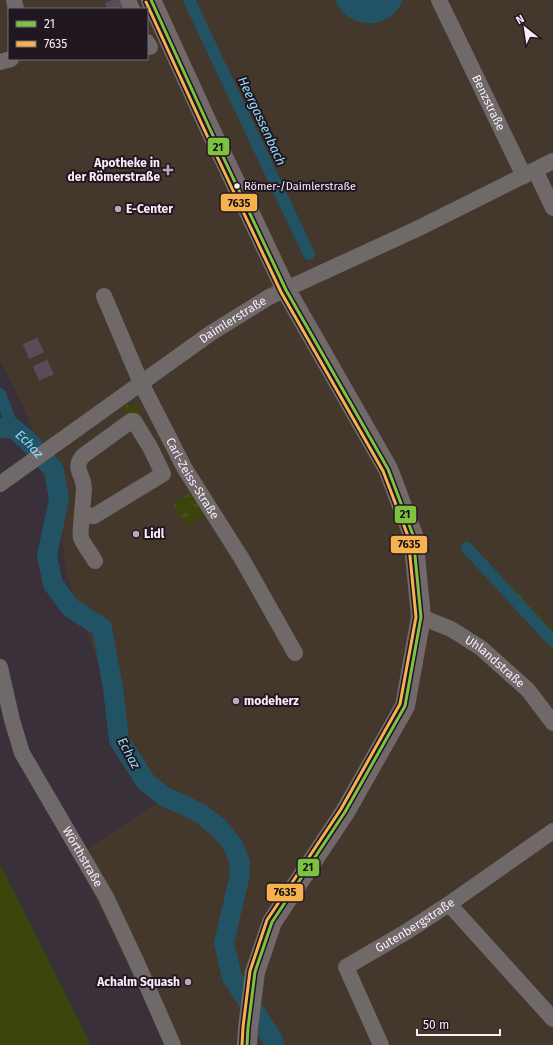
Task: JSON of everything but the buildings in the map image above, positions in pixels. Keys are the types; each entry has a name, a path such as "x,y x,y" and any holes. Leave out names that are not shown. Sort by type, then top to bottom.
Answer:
{"main road":[{"path":"152,0 209,127 286,290 388,469 413,535 421,617 405,706 345,812 272,922 255,972 247,1036"}],"street":[{"name":"Benzstraße","path":"439,0 506,137 553,208"},
{"name":"Daimlerstraße","path":"0,484 211,333 269,297 419,228 553,161"},
{"name":"Carl-Zeiss-Straße","path":"104,296 141,382 185,469 242,559 295,653"},
{"path":"89,420 104,441"},
{"path":"82,515 94,516 163,474 134,421 131,421 84,455 79,463 78,468 84,488 80,537 95,561"},
{"path":"161,469 179,457"},
{"name":"Uhlandstraße","path":"421,617 451,630 481,648 528,690 553,724"},
{"name":"Wörthstraße","path":"0,667 12,720 22,753 106,897 173,1045"},
{"name":"Gutenbergstraße","path":"381,1045 346,967 406,932 449,904 553,831"},
{"path":"449,904 553,1019"}],"shaded area":[{"path":"0,0 553,0 553,1045 167,1045 75,857 163,799 129,749 66,573 57,491 22,404 0,361"}],"green space":[{"path":"128,405 136,405 140,407 141,411 127,414 123,408"},
{"path":"190,493 204,515 187,526 173,504"},
{"path":"465,541 553,628 553,650 462,549"},
{"path":"0,864 91,1045 0,1045"}],"water":[{"path":"335,0 403,0 397,10 389,17 379,22 369,23 359,22 349,17 341,10"}],"waterway":[{"name":"Heergassenbach","path":"189,0 309,254"},
{"path":"0,394 13,428"},
{"name":"Echaz","path":"0,428 13,428 26,439 54,470 59,499 47,556 53,584 71,608 102,628 113,688 119,740 146,782 165,797 201,814 219,828 233,845 240,863 239,879 224,943 232,977 273,1040 274,1045"},
{"name":"Heergassenbach","path":"467,548 553,641"}],"tunnel":[{"path":"112,0 116,8"},
{"path":"30,341 49,383"}],"transit line":[{"name":"21","path":"151,0 286,290 388,469 413,535 421,617 405,706 345,812 272,922 255,972 247,1045"},
{"name":"7635","path":"146,2 281,292 383,471 408,536 416,617 400,704 341,809 267,920 250,971 242,1045"}],"place":[{"name":"Apotheke in der Römerstraße","path":"168,170"},
{"name":"Römer-/Daimlerstraße","path":"237,186"},
{"name":"E-Center","path":"118,209"},
{"name":"Lidl","path":"136,534"},
{"name":"modeherz","path":"236,701"},
{"name":"Achalm Squash","path":"188,982"}]}
